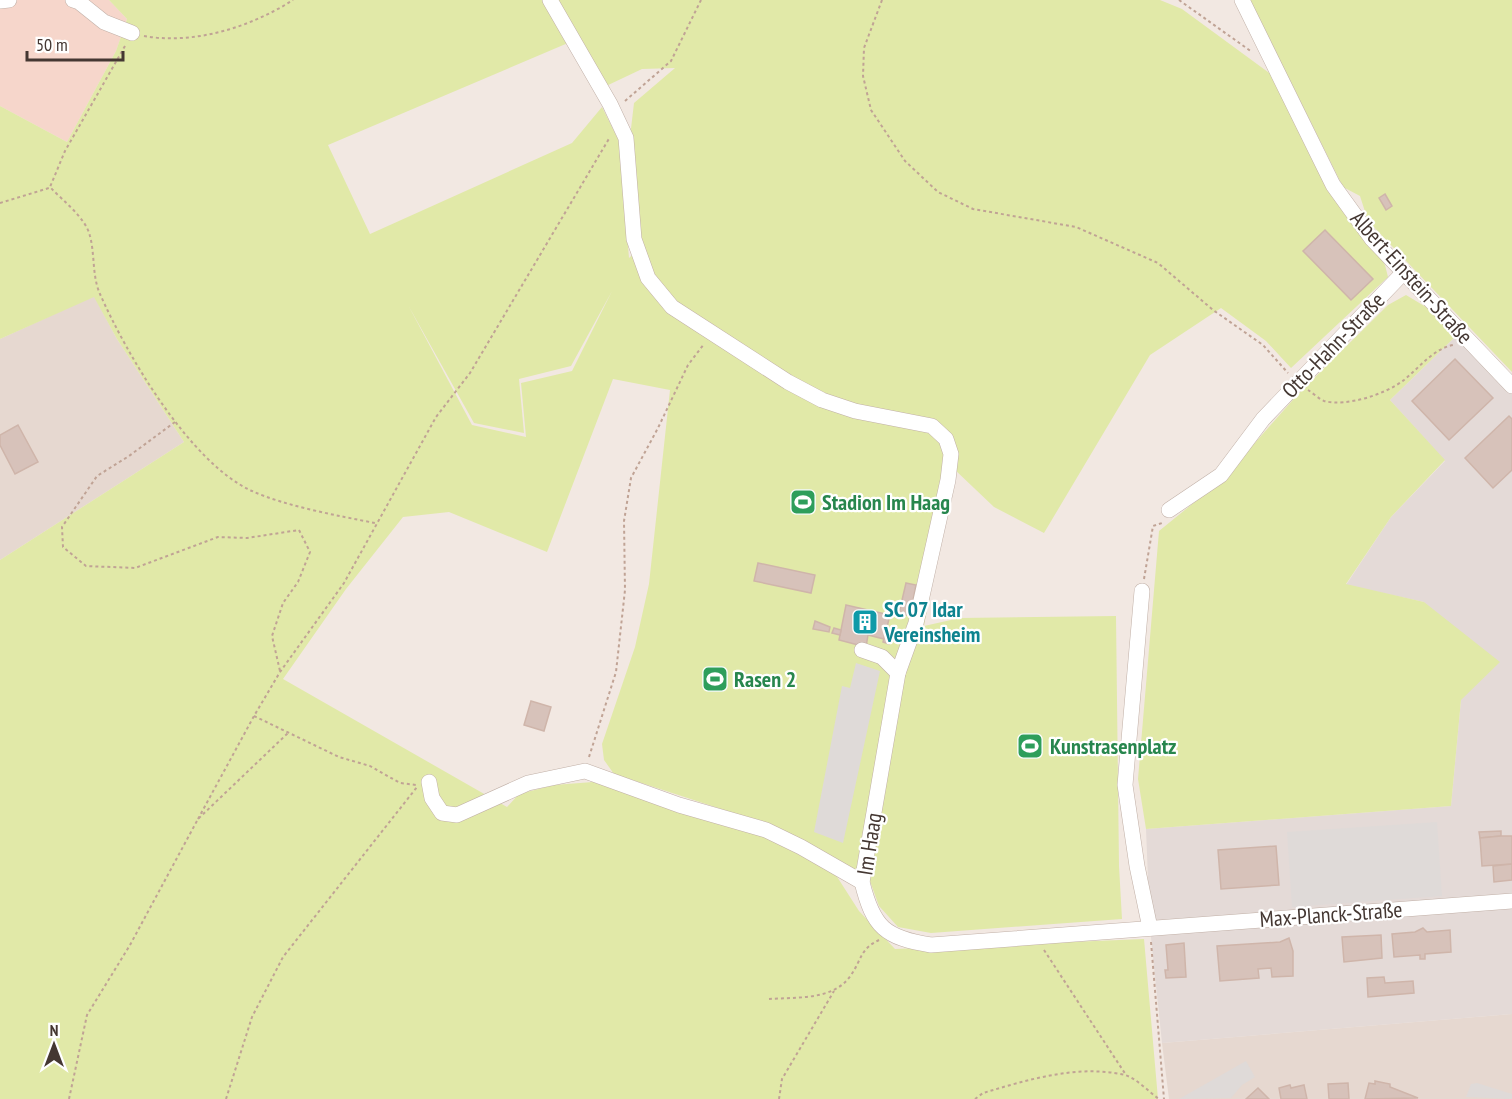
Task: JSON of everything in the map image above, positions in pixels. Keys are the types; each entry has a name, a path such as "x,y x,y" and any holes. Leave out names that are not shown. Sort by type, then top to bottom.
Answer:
{"street":[{"path":"0,1 9,0"},
{"path":"73,0 104,21 132,33"},
{"name":"Im Haag","path":"550,0 610,104 626,138 634,239 648,278 672,307 788,382 822,400 855,411 932,426 946,439 951,454 948,480 916,623 898,673 862,882 869,910 889,934"},
{"name":"Albert-Einstein-Straße","path":"1242,0 1333,185 1372,239 1512,386"},
{"name":"Otto-Hahn-Straße","path":"1168,510 1221,475 1263,419 1404,273"},
{"path":"889,934 908,942 931,945 1150,928 1137,867 1125,785 1142,591"},
{"path":"862,650 882,657 898,673"},
{"path":"429,782 432,798 442,813 457,815 528,783 585,771 680,805 766,830 862,882"},
{"name":"Max-Planck-Straße","path":"1150,928 1512,901"}],"path":[{"path":"50,187 65,150 132,33 158,38 196,38 248,21 293,0"},
{"path":"610,104 629,100 671,61 701,0"},
{"path":"882,0 864,48 863,76 871,110 905,161 939,192 973,209 1076,227 1158,263 1213,310 1263,345 1297,382 1323,401 1354,401 1383,393 1403,381 1441,347 1471,342"},
{"path":"1179,0 1257,56"},
{"path":"69,1099 87,1015 130,945 254,716 280,672 344,583 436,417 470,373 618,123"},
{"path":"0,203 50,187"},
{"path":"50,187 84,224 90,234 97,287 116,330 175,422 212,463 251,490 334,515 375,524"},
{"path":"585,771 616,672 625,590 624,521 631,478 688,365 713,333"},
{"path":"175,422 97,476 62,527 63,547 86,566 135,568 218,537 247,538 299,530 310,552 298,582 283,603 272,636 280,672"},
{"path":"1142,591 1153,526 1163,522 1168,510"},
{"path":"226,1099 252,1017 283,957 419,785 400,783 370,765 339,757 254,716"},
{"path":"198,819 289,732"},
{"path":"1150,928 1164,1099"},
{"path":"779,1099 782,1079 834,991 850,977 866,946 889,934"},
{"path":"1036,937 1126,1076 1159,1099"},
{"path":"769,999 812,996 834,991"},
{"path":"975,1099 983,1094 1037,1077 1087,1073 1126,1076"}],"shaded area":[{"path":"0,0 109,0 127,19 116,51 67,142 0,106"},
{"path":"94,296 117,339 184,442 0,560 0,339"},
{"path":"1457,335 1512,374 1512,1014 1162,1043 1150,928 1146,829 1451,806 1461,700 1424,602 1346,585 1391,517 1445,461 1390,400"},
{"path":"856,663 880,671 843,843 814,832 842,686 850,688"},
{"path":"1437,822 1442,896 1292,907 1287,832"},
{"path":"1512,1014 1512,1099 1169,1099 1162,1043"},
{"path":"1246,1061 1255,1077 1242,1085 1231,1098 1179,1099"},
{"path":"1477,1083 1512,1094 1512,1099 1466,1097 1471,1084"}],"green space":[{"path":"109,0 544,0 568,43 328,145 370,234 572,143 602,107 619,141 629,258 641,247 630,137 634,103 675,68 642,69 604,87 557,0 1160,0 1182,9 1272,75 1385,265 1388,277 1291,368 1266,341 1221,308 1150,355 1044,533 994,507 954,469 924,626 960,618 1116,616 1119,866 1122,919 931,933 898,927 879,906 867,873 849,868 767,824 614,774 604,760 602,744 635,647 649,584 670,390 613,379 547,552 449,512 403,517 346,589 283,679 507,807 519,794 554,785 593,782 769,838 834,872 859,911 895,949 1144,939 1158,1099 0,1099 0,560 184,442 117,339 94,297 0,339 0,106 67,142 116,51 127,19","holes":["612,291 572,371 521,383 526,437 472,425 408,305 474,423 524,433 519,379 571,366"]},
{"path":"1250,0 1512,0 1512,372 1368,221 1360,196 1343,187"},
{"path":"1406,295 1426,307 1457,335 1390,400 1445,460 1391,517 1346,584 1424,602 1500,662 1461,700 1451,806 1146,829 1138,779 1159,531 1223,479 1299,393 1388,305"}],"building":[{"path":"1385,194 1392,206 1386,210 1379,198"},
{"path":"1325,230 1373,279 1351,300 1303,251"},
{"path":"1455,359 1493,398 1449,440 1412,401"},
{"path":"1509,416 1512,419 1512,470 1493,488 1465,458"},
{"path":"18,425 38,462 15,474 0,445 0,435"},
{"path":"758,563 815,575 811,593 754,581"},
{"path":"906,583 916,585 910,616 899,613"},
{"name":"SC 07 Idar Vereinsheim","path":"846,605 890,615 884,639 868,635 866,647 839,640"},
{"path":"815,621 830,627 829,632 813,629"},
{"path":"834,628 841,630 840,635 832,633"},
{"path":"886,630 892,632 889,644 883,642"},
{"path":"531,701 551,707 544,731 524,725"},
{"path":"1501,831 1501,836 1480,838 1479,832"},
{"path":"1512,836 1512,864 1482,866 1480,838"},
{"path":"1276,846 1279,885 1221,889 1218,850"},
{"path":"1512,864 1512,880 1494,882 1493,866"},
{"path":"1423,928 1427,932 1450,930 1451,952 1425,954 1425,959 1420,959 1420,955 1394,957 1392,934 1415,932"},
{"path":"1381,935 1382,958 1344,962 1342,937"},
{"path":"1289,938 1293,951 1293,976 1272,977 1271,968 1258,969 1259,978 1220,981 1217,946 1280,942"},
{"path":"1184,943 1186,977 1166,978 1165,970 1168,970 1166,945"},
{"path":"1384,977 1385,983 1413,981 1414,993 1368,997 1367,978"},
{"path":"1375,1081 1390,1084 1390,1087 1418,1098 1365,1099 1369,1083 1375,1084"},
{"path":"1348,1083 1349,1099 1329,1099 1328,1084"},
{"path":"1290,1085 1291,1088 1304,1085 1307,1099 1281,1099 1279,1088"},
{"path":"1258,1088 1269,1099 1246,1099"}],"place":[{"name":"Stadion Im Haag","path":"803,502"},
{"name":"SC 07 Idar Vereinsheim","path":"865,622"},
{"name":"Rasen 2","path":"715,679"},
{"name":"Kunstrasenplatz","path":"1030,746"}]}
